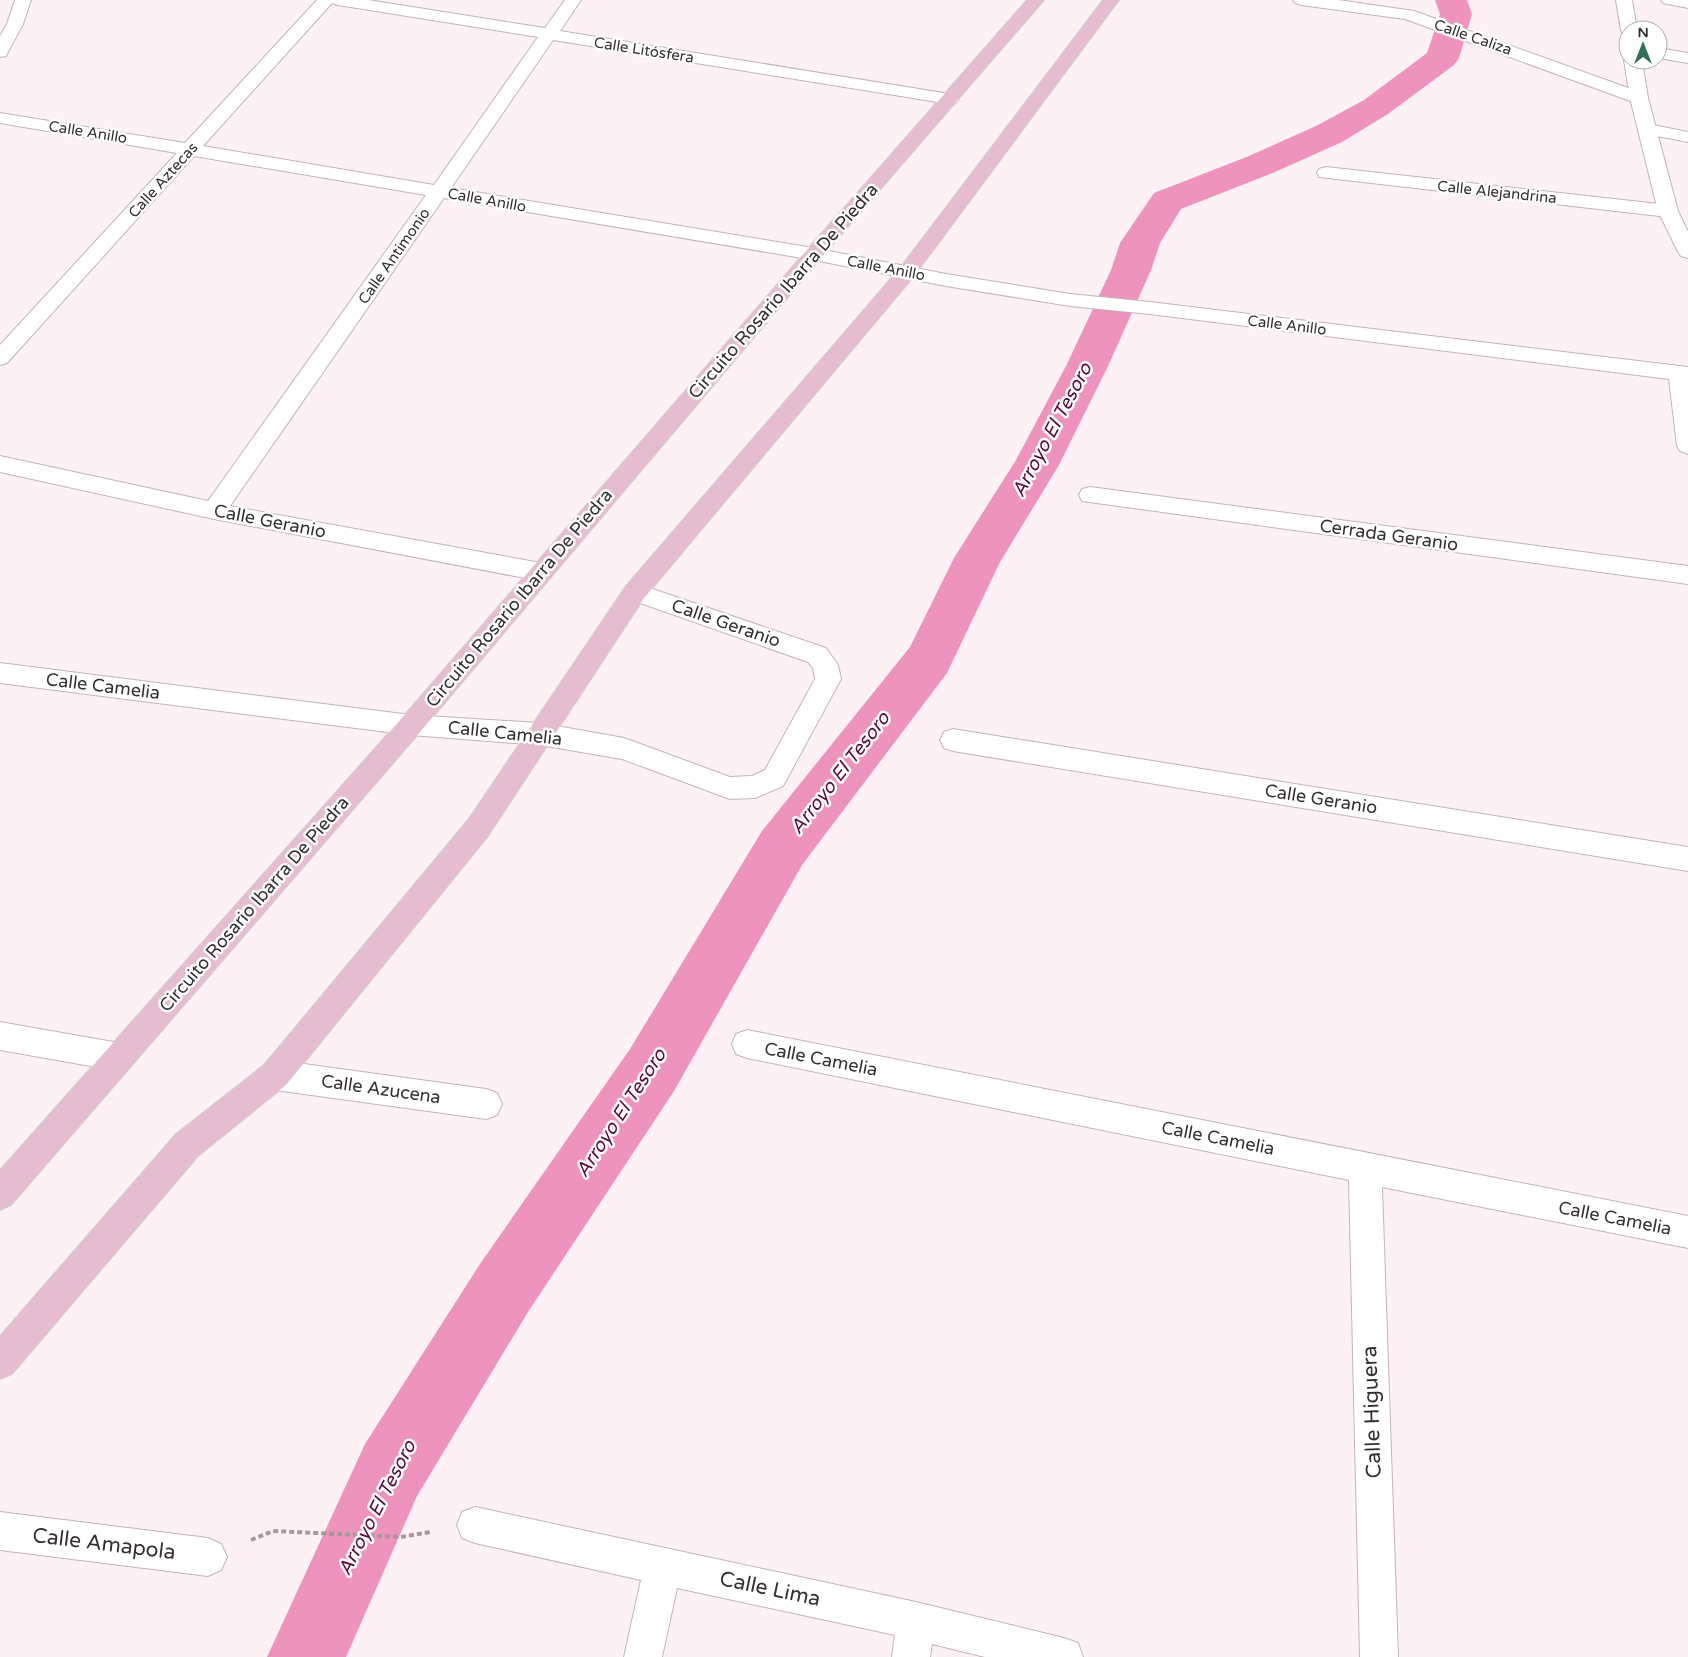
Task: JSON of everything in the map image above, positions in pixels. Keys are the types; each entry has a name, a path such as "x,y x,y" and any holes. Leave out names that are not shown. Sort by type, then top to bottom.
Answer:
{"main road":[{"name":"Circuito Rosario Ibarra De Piedra","path":"0,1194 411,725 814,254 1036,0"},
{"path":"0,1362 187,1145 275,1075 478,828 635,592 907,272 1111,0"}],"street":[{"path":"0,52 15,24 23,0"},
{"name":"Calle Aztecas","path":"0,358 326,0"},
{"name":"Calle Litósfera","path":"338,0 950,99"},
{"name":"Calle Antimonio","path":"214,511 440,192 572,0"},
{"name":"Calle Caliza","path":"1301,0 1408,14 1639,98"},
{"path":"1624,0 1627,20"},
{"path":"1668,0 1688,3"},
{"path":"1668,55 1688,58"},
{"path":"1635,70 1639,98 1668,211 1688,252"},
{"name":"Calle Anillo","path":"0,118 814,254 1070,300 1150,308 1683,374"},
{"path":"1648,129 1688,137"},
{"name":"Calle Alejandrina","path":"1326,173 1668,211"},
{"path":"1683,374 1688,446"},
{"name":"Calle Geranio","path":"0,464 214,511 541,572"},
{"name":"Cerrada Geranio","path":"1090,495 1688,574"},
{"name":"Calle Geranio","path":"635,592 817,655"},
{"name":"Calle Camelia","path":"0,673 411,725 540,734 624,749 730,788 755,787 774,778 828,679 825,664 817,655"},
{"name":"Calle Geranio","path":"953,740 1688,859"},
{"path":"0,1036 119,1057"},
{"name":"Calle Camelia","path":"747,1044 1688,1232"},
{"name":"Calle Azucena","path":"275,1075 486,1104"},
{"name":"Calle Higuera","path":"1365,1168 1379,1657"},
{"name":"Calle Lima","path":"475,1525 916,1620 1064,1657"},
{"name":"Calle Amapola","path":"0,1531 208,1557"},
{"path":"643,1657 662,1565"},
{"path":"911,1657 916,1620"}],"path":[{"path":"273,1531 401,1537"}],"waterway":[{"name":"Arroyo El Tesoro","path":"306,1657 391,1470 504,1288 652,1070 782,848 929,659 978,558 1036,465 1088,364 1131,270 1140,243 1167,201 1262,164 1329,134 1376,107 1442,58 1456,14 1451,0"}]}
